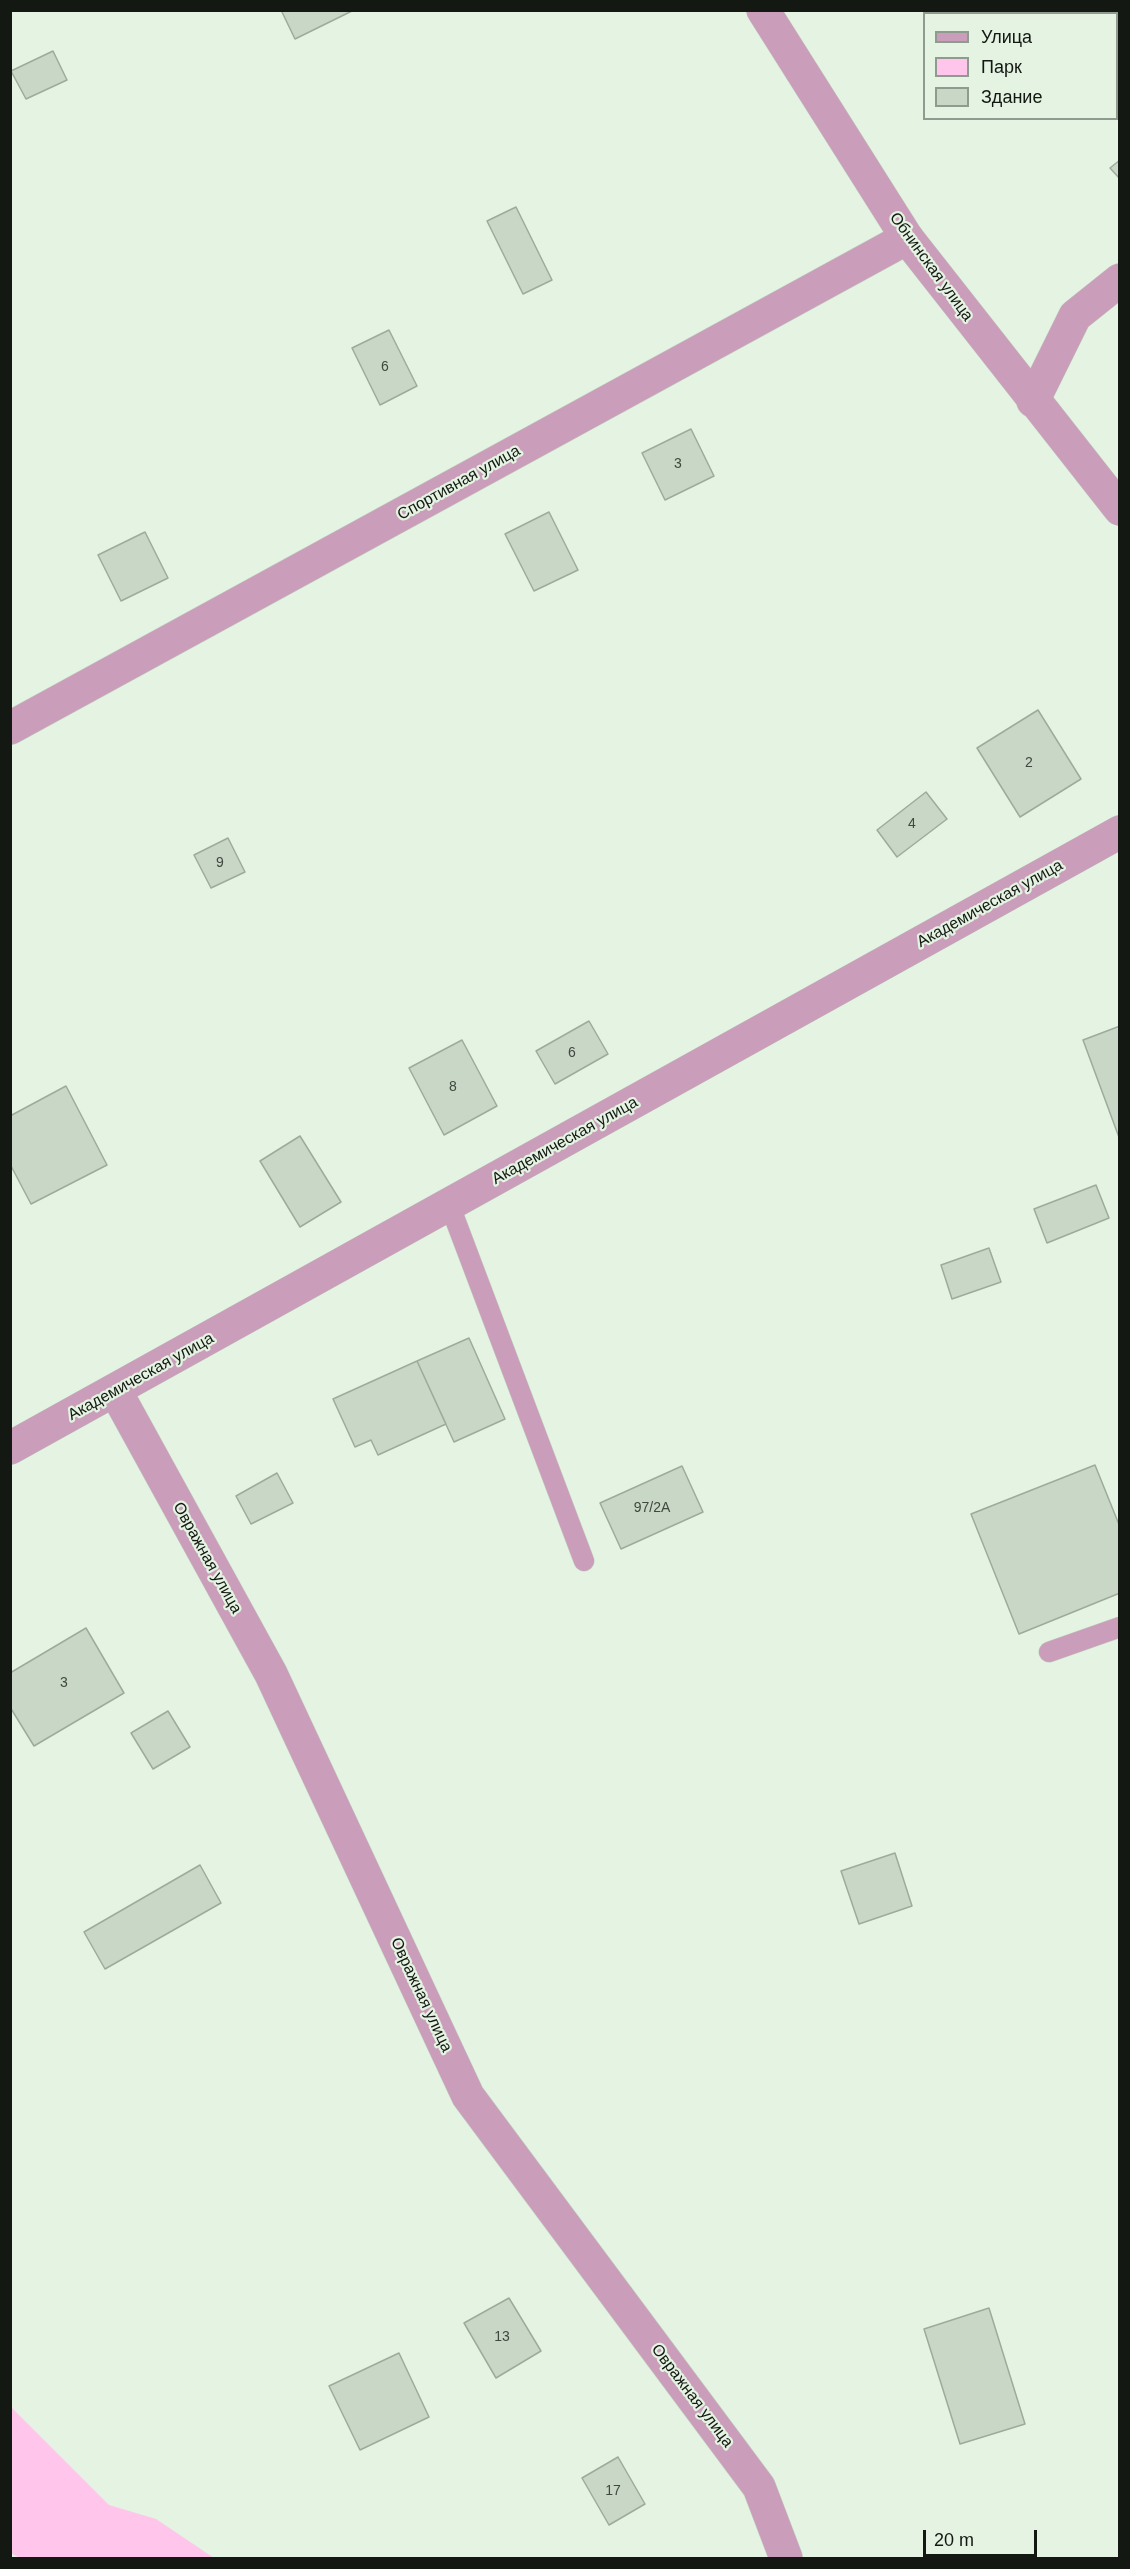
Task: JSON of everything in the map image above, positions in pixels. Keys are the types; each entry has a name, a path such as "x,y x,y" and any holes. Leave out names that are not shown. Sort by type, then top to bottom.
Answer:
{"street":[{"name":"Обнинская улица","path":"763,10 907,238 1119,509"},
{"name":"Спортивная улица","path":"10,728 907,238"},
{"path":"1033,401 1075,316 1119,280"},
{"name":"Академическая улица","path":"10,1448 116,1392 1119,832"},
{"name":"Овражная улица","path":"116,1392 271,1674 468,2096 759,2487 786,2559"}],"lane":[{"path":"450,1206 584,1562"},
{"path":"1049,1652 1119,1628"}],"green space":[{"path":"11,2407 109,2505 156,2519 214,2558 20,2558 11,2553"}],"building":[{"path":"281,10 354,10 295,39"},
{"path":"53,51 67,80 26,99 11,71"},
{"path":"1120,160 1120,179 1110,168"},
{"path":"516,207 552,280 523,294 487,221"},
{"path":"389,330 417,386 380,405 352,348"},
{"path":"691,429 714,476 665,500 642,453"},
{"path":"549,512 578,570 534,591 505,534"},
{"path":"145,532 168,578 121,601 98,555"},
{"path":"1038,710 1081,779 1020,817 977,748"},
{"path":"926,792 947,819 897,857 877,830"},
{"path":"228,838 245,872 211,888 194,855"},
{"path":"589,1021 608,1054 555,1084 536,1051"},
{"path":"1120,1026 1120,1140 1083,1040"},
{"path":"462,1040 497,1106 444,1135 409,1068"},
{"path":"66,1086 107,1165 31,1204 10,1164 10,1116"},
{"path":"300,1136 341,1202 300,1227 260,1161"},
{"path":"1096,1185 1109,1218 1047,1243 1034,1209"},
{"path":"989,1248 1001,1282 952,1299 941,1265"},
{"path":"469,1338 505,1419 454,1442 417,1361"},
{"path":"417,1361 446,1424 378,1455 371,1440 355,1447 333,1399"},
{"path":"1095,1465 1120,1527 1120,1593 1019,1634 971,1514"},
{"path":"682,1466 703,1512 621,1549 600,1503"},
{"path":"277,1473 293,1503 251,1524 236,1496"},
{"path":"86,1628 124,1693 34,1746 10,1707 10,1673"},
{"path":"168,1711 190,1747 153,1769 131,1733"},
{"path":"895,1853 912,1906 859,1924 841,1871"},
{"path":"200,1865 221,1903 105,1969 84,1932"},
{"path":"509,2298 541,2351 496,2378 464,2323"},
{"path":"989,2308 1025,2424 960,2444 924,2329"},
{"path":"399,2353 429,2417 360,2450 329,2386"},
{"path":"618,2457 645,2504 609,2525 582,2478"}]}
